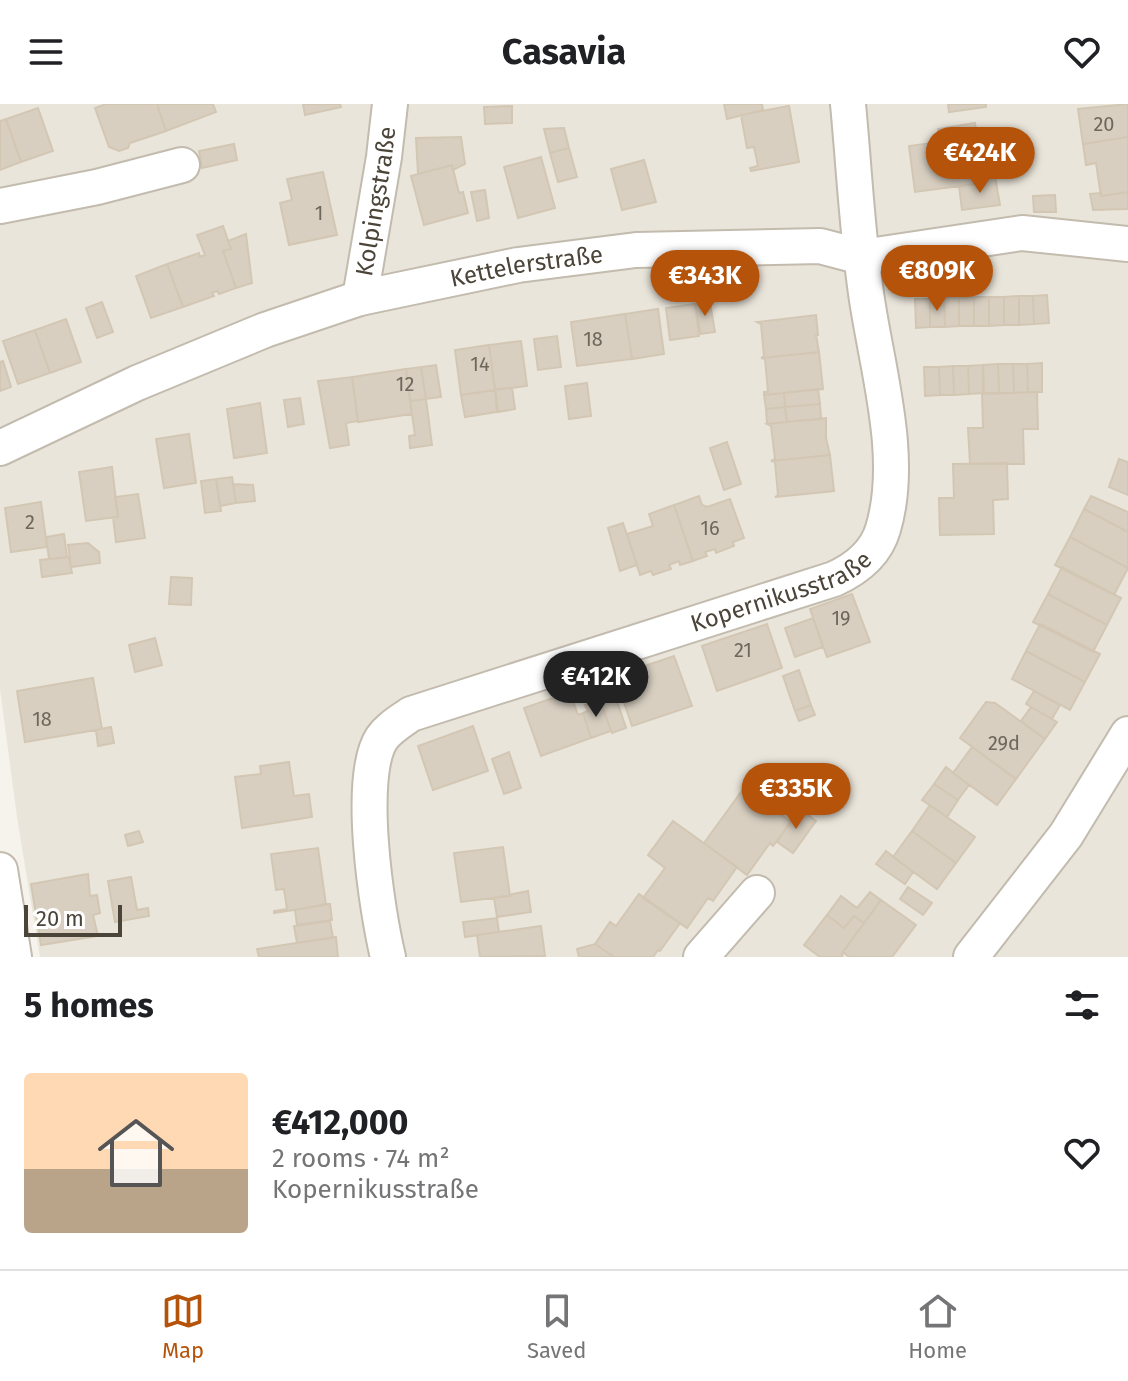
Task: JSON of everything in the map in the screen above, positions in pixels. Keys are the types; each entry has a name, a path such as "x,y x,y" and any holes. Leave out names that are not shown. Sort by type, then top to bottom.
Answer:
{"street":[{"name":"Kolpingstraße","path":"360,298 390,104"},
{"name":"Kopernikusstraße","path":"388,957 374,865 370,784 375,754 383,737 395,725 411,714 834,579 859,564 874,550 887,515 892,476 862,257 848,104"},
{"path":"0,206 97,187 182,165"},
{"name":"Kettelerstraße","path":"0,448 214,350 360,298 518,265 636,250 820,246 862,257 1022,233 1128,244"},
{"path":"971,957 1066,835 1128,734"},
{"path":"0,870 14,957"},
{"path":"701,957 757,893"}],"shaded area":[{"path":"0,104 1128,104 1128,957 40,957 0,689"}],"building":[{"path":"106,104 157,104 166,131 130,143 128,148 119,151 109,147 95,108"},
{"path":"157,104 213,104 216,112 166,131"},
{"path":"303,104 340,104 341,107 305,115"},
{"path":"724,104 762,104 763,110 727,119"},
{"path":"948,104 986,104 986,107 949,112"},
{"path":"1128,104 1128,137 1083,144 1078,109"},
{"path":"512,106 512,123 485,124 484,107"},
{"path":"789,106 799,162 751,171 750,168 758,166 754,147 747,148 741,115"},
{"path":"38,108 53,151 21,162 6,119"},
{"path":"6,119 21,162 0,170 0,121"},
{"path":"975,123 983,183 915,192 909,146 939,142 938,129"},
{"path":"564,128 569,148 550,153 544,129"},
{"path":"461,137 465,164 453,170 452,165 418,174 416,138"},
{"path":"1128,137 1128,192 1101,196 1096,163 1086,165 1083,144"},
{"path":"234,144 237,160 202,168 199,151"},
{"path":"569,148 577,177 558,182 550,153"},
{"path":"541,157 555,208 518,218 504,167"},
{"path":"644,160 656,202 622,210 611,169"},
{"path":"452,165 468,213 424,225 411,176"},
{"path":"323,172 337,235 289,245 280,203 292,200 287,179"},
{"path":"995,176 1000,205 962,210 959,186 983,183 983,178"},
{"path":"485,190 489,218 477,221 471,192"},
{"path":"1128,192 1128,209 1093,210 1090,194 1101,193 1101,196"},
{"path":"1055,195 1056,212 1034,212 1033,196"},
{"path":"223,226 231,249 223,251 236,288 219,294 217,291 212,293 214,296 183,307 167,264 199,253 200,257 205,255 197,235"},
{"path":"246,234 252,283 236,288 223,251 231,249 228,241"},
{"path":"167,264 183,307 151,318 136,276"},
{"path":"709,281 738,281 739,296 710,297"},
{"path":"1047,295 1049,323 1034,324 1033,296"},
{"path":"1019,296 1033,296 1034,324 1019,325"},
{"path":"1019,296 1019,325 1004,325 1004,297"},
{"path":"974,297 989,297 989,326 974,326"},
{"path":"974,297 974,326 959,326 959,298"},
{"path":"989,297 1004,297 1004,325 989,326"},
{"path":"944,298 959,298 959,326 945,327"},
{"path":"944,298 945,327 930,327 930,299"},
{"path":"915,299 930,299 930,327 916,328"},
{"path":"102,302 113,332 97,338 86,308"},
{"path":"710,303 715,332 701,334 695,305"},
{"path":"695,304 699,336 670,340 666,308"},
{"path":"658,309 664,354 632,359 625,314"},
{"path":"625,314 632,359 577,366 571,322"},
{"path":"816,315 819,352 761,358 764,356 761,324 757,322"},
{"path":"66,319 81,362 50,373 35,330"},
{"path":"35,330 50,373 18,384 3,341"},
{"path":"557,336 561,367 538,370 534,339"},
{"path":"521,341 527,386 495,390 489,345"},
{"path":"489,345 495,390 461,395 455,350"},
{"path":"819,352 823,389 764,395 768,392 765,359 761,358"},
{"path":"3,361 11,387 0,391 0,362"},
{"path":"1042,363 1042,392 1028,392 1027,364"},
{"path":"998,364 999,393 984,393 983,365"},
{"path":"998,364 1013,364 1014,393 999,393"},
{"path":"1013,364 1027,364 1028,392 1014,393"},
{"path":"436,365 441,397 426,399 421,367"},
{"path":"983,365 983,393 969,394 968,366"},
{"path":"953,366 954,395 940,395 939,367"},
{"path":"953,366 968,366 969,394 954,395"},
{"path":"421,367 426,399 410,401 406,369"},
{"path":"924,367 939,367 940,395 925,396"},
{"path":"406,369 412,414 358,422 352,377"},
{"path":"352,377 358,421 346,423 349,445 330,448 318,381"},
{"path":"587,383 591,416 569,419 565,386"},
{"path":"512,388 515,409 498,412 495,389"},
{"path":"818,389 820,404 785,407 784,393"},
{"path":"495,390 497,412 465,417 461,395"},
{"path":"1037,392 1038,429 1023,429 1024,464 970,464 968,428 983,428 982,394"},
{"path":"784,393 785,407 766,409 764,395"},
{"path":"300,398 304,424 288,427 284,400"},
{"path":"426,399 432,445 410,448 409,436 415,435 410,401"},
{"path":"260,403 267,453 234,458 227,409"},
{"path":"820,404 821,419 787,422 785,407"},
{"path":"785,407 787,422 767,424 766,409"},
{"path":"826,418 830,455 771,461 775,459 771,426 767,424"},
{"path":"189,434 196,483 164,488 156,439"},
{"path":"727,442 741,484 724,490 710,448"},
{"path":"830,455 834,491 775,497 778,495 775,462 771,461"},
{"path":"1119,459 1128,462 1128,495 1109,487"},
{"path":"1007,463 1008,499 993,500 994,534 940,535 939,498 954,498 953,464"},
{"path":"112,467 118,517 86,521 79,472"},
{"path":"232,477 236,503 220,506 216,479"},
{"path":"216,479 221,511 205,513 201,481"},
{"path":"233,484 253,485 255,501 236,503"},
{"path":"138,494 145,538 116,542 113,517 118,517 115,497"},
{"path":"699,496 702,505 707,507 730,499 744,538 716,553 715,549 705,552 707,556 693,561 674,505"},
{"path":"1091,496 1128,512 1128,532 1084,509"},
{"path":"41,502 47,547 11,552 5,508"},
{"path":"674,505 693,561 680,565 679,561 669,565 671,569 653,575 651,571 640,575 627,534 653,526 649,514"},
{"path":"1084,509 1128,532 1128,568 1070,537"},
{"path":"623,523 637,565 620,571 608,528"},
{"path":"64,534 67,557 49,559 46,537"},
{"path":"1070,537 1128,568 1114,595 1055,565"},
{"path":"88,543 99,552 100,563 71,567 68,545"},
{"path":"69,557 72,573 42,577 40,560"},
{"path":"1062,567 1121,598 1107,625 1048,594"},
{"path":"171,577 192,578 191,605 169,604"},
{"path":"852,594 870,642 827,657 810,609"},
{"path":"1048,594 1107,625 1093,652 1033,622"},
{"path":"813,618 823,647 795,657 785,628"},
{"path":"767,624 782,668 717,691 702,646"},
{"path":"1040,624 1100,654 1085,682 1026,651"},
{"path":"155,638 162,665 135,672 129,645"},
{"path":"1026,651 1085,682 1070,710 1012,679"},
{"path":"674,656 692,706 632,726 615,676"},
{"path":"799,670 811,705 795,711 783,676"},
{"path":"93,678 102,729 25,742 17,691"},
{"path":"1034,691 1060,705 1052,719 1026,704"},
{"path":"570,692 578,715 583,713 591,738 541,756 524,708"},
{"path":"615,695 626,728 612,733 600,700"},
{"path":"600,700 611,731 591,738 583,713 588,711 585,705"},
{"path":"986,702 995,703 1045,739 1016,779 960,738"},
{"path":"811,705 815,715 799,721 795,711"},
{"path":"1031,707 1057,722 1045,739 1021,721"},
{"path":"473,726 488,771 433,790 418,746"},
{"path":"111,727 114,743 98,746 96,730"},
{"path":"972,747 1016,779 997,805 953,773"},
{"path":"509,752 521,788 504,794 492,759"},
{"path":"289,762 294,796 309,794 312,817 242,828 235,777 261,774 260,766"},
{"path":"946,767 969,785 958,800 934,784"},
{"path":"934,784 958,800 947,817 922,800"},
{"path":"744,788 791,822 773,846 770,843 747,875 704,843"},
{"path":"930,805 975,837 956,863 912,831"},
{"path":"799,809 816,821 793,853 777,842"},
{"path":"673,821 737,867 713,901 708,898 687,928 643,898 665,868 648,855"},
{"path":"139,831 143,842 128,846 125,835"},
{"path":"912,831 956,863 937,889 893,857"},
{"path":"503,847 510,896 461,902 454,853"},
{"path":"318,848 326,905 274,913 287,909 284,889 276,890 271,854"},
{"path":"886,851 913,872 905,884 876,864"},
{"path":"88,874 90,896 97,895 100,913 93,915 98,936 41,945 31,884"},
{"path":"131,877 137,910 148,908 149,916 115,922 108,881"},
{"path":"908,887 932,903 923,915 900,899"},
{"path":"528,891 531,912 497,917 494,898"},
{"path":"870,892 881,900 864,923 854,916 844,928 827,915 841,896 857,908"},
{"path":"639,894 680,923 653,957 614,957 595,944 610,922 616,926"},
{"path":"881,900 916,925 892,957 849,957 843,952"},
{"path":"330,904 332,920 297,925 295,910"},
{"path":"827,915 844,928 854,916 864,923 842,957 820,957 804,945"},
{"path":"497,918 499,932 465,937 463,922"},
{"path":"330,921 333,938 297,943 294,926"},
{"path":"541,926 545,956 480,957 477,935"},
{"path":"336,937 338,957 259,957 257,949"},
{"path":"595,944 614,957 579,957 577,949"}]}
